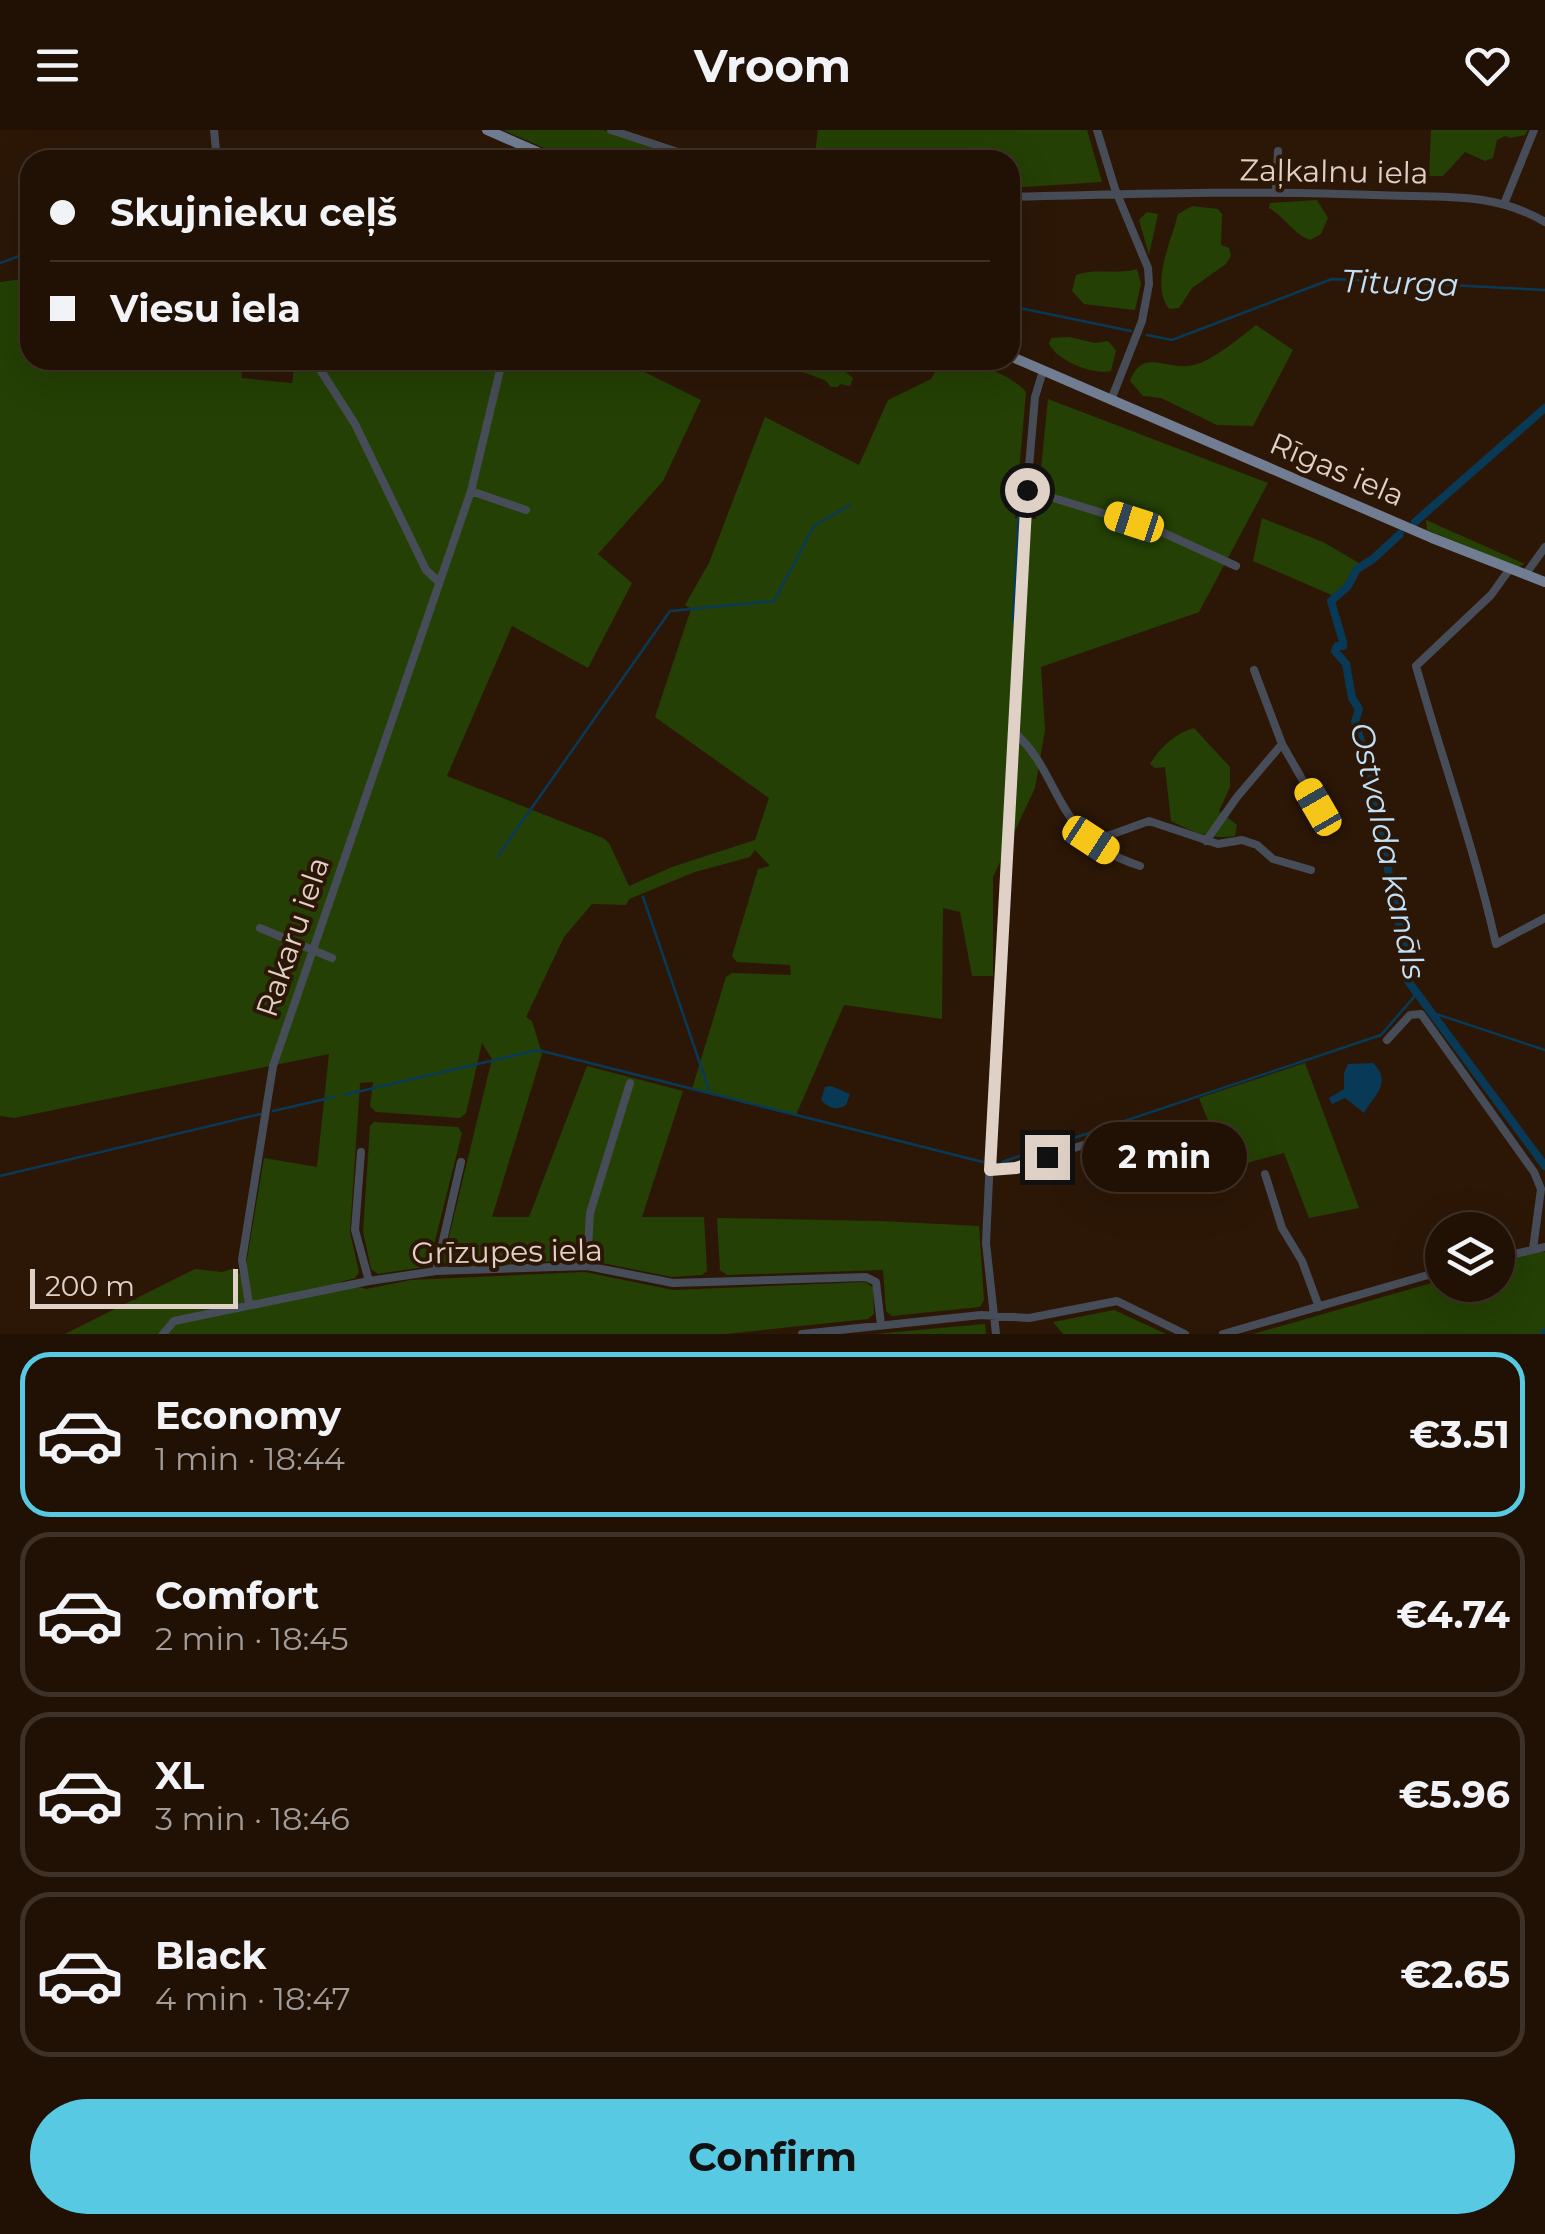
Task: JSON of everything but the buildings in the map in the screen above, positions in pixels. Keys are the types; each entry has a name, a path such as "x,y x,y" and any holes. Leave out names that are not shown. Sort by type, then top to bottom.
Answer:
{"main road":[{"path":"487,130 533,150"},
{"name":"Rīgas iela","path":"1020,360 1545,582"}],"street":[{"path":"611,130 672,150"},
{"path":"1097,130 1118,196 1148,268 1150,284 1142,321 1111,400"},
{"path":"1504,204 1534,130"},
{"path":"1276,192 1278,150"},
{"name":"Zaļkalnu iela","path":"1020,197 1276,192 1448,195 1504,204 1545,222"},
{"path":"320,370 355,424 426,570 438,582"},
{"name":"Rakaru iela","path":"249,1304 242,1260 272,1068 471,491 500,370"},
{"path":"996,1334 986,1243 1027,490 1035,397 1044,370"},
{"path":"1027,490 1155,529 1236,566"},
{"path":"471,491 526,510"},
{"path":"1524,576 1545,547"},
{"path":"1509,570 1490,594 1416,666 1482,882 1496,944 1545,918"},
{"path":"1254,670 1282,744 1318,807"},
{"path":"1014,732 1032,748 1078,828 1120,859 1140,866"},
{"path":"1206,841 1282,744"},
{"path":"1087,837 1094,839 1150,821 1218,844 1242,840 1256,844 1274,858 1310,870"},
{"path":"260,928 332,958"},
{"path":"1387,1040 1410,1016 1420,1014 1534,1172 1541,1189 1533,1249"},
{"path":"587,1266 590,1213 630,1083"},
{"path":"990,1170 1016,1168 1111,1136"},
{"path":"361,1152 355,1230 369,1281"},
{"path":"436,1271 460,1162"},
{"path":"1265,1174 1282,1228 1302,1261 1319,1308"},
{"path":"1515,1254 1545,1247"},
{"name":"Grīzupes iela","path":"163,1334 174,1321 369,1281 436,1271 587,1266 673,1283 866,1276 876,1282 879,1291 881,1325"},
{"path":"1224,1334 1425,1277"},
{"path":"802,1334 993,1316 1030,1318 1117,1302 1185,1334"}],"green space":[{"path":"503,130 603,130 664,150 549,150"},
{"path":"818,130 1087,130 1102,182 1020,187 1020,150 815,150"},
{"path":"1431,130 1528,130 1525,135 1497,140 1493,158 1485,161 1465,152 1443,176 1429,176"},
{"path":"1317,200 1328,218 1321,234 1310,240 1269,208 1270,203"},
{"path":"1192,206 1218,209 1222,214 1221,245 1229,248 1231,256 1226,264 1192,288 1179,308 1169,309 1161,287 1164,263 1178,214"},
{"path":"1147,212 1158,214 1149,255 1139,220"},
{"path":"1137,269 1141,284 1135,310 1084,304 1072,291 1076,275"},
{"path":"20,279 20,370 241,370 242,378 292,383 294,370 640,370 701,400 663,481 598,554 632,583 588,668 512,626 447,776 603,838 629,886 672,867 755,840 769,798 655,717 691,609 685,605 709,563 765,417 859,465 888,400 931,379 936,370 990,370 1026,392 1015,518 1036,519 1048,399 1268,483 1199,612 1041,667 1045,730 1035,788 993,877 993,976 972,976 960,912 943,908 942,1019 844,1005 796,1115 692,1089 726,977 732,973 791,975 790,965 737,962 732,956 758,869 770,866 755,850 750,857 695,872 629,899 626,905 592,904 564,937 526,1017 532,1021 542,1054 492,1217 529,1217 587,1066 683,1091 642,1217 704,1217 707,1271 702,1275 672,1277 587,1260 447,1266 443,1261 492,1059 482,1043 466,1113 460,1118 376,1112 370,1106 373,1082 360,1083 350,1232 359,1272 355,1278 340,1282 366,1289 411,1280 585,1272 673,1290 866,1282 873,1288 874,1314 868,1319 725,1334 65,1334 195,1269 222,1272 235,1268 236,1273 248,1274 246,1265 264,1158 317,1167 329,1054 14,1118 0,1116 0,282"},
{"path":"1256,325 1293,350 1253,426 1217,425 1161,398 1143,396 1130,381 1135,371 1149,362 1184,366 1201,363"},
{"path":"1069,337 1095,343 1108,341 1116,350 1111,371 1076,365 1049,344 1051,338"},
{"path":"794,370 843,370 853,378 850,386 831,387 826,381"},
{"path":"1262,518 1323,542 1359,563 1336,597 1253,561"},
{"path":"1426,520 1525,564 1518,567 1427,530"},
{"path":"1194,728 1230,767 1230,787 1219,811 1237,825 1235,836 1202,834 1171,821 1165,767 1150,764 1169,742"},
{"path":"1305,1063 1359,1208 1309,1218 1284,1153 1227,1168 1199,1098"},
{"path":"374,1122 458,1127 462,1133 430,1261 424,1267 378,1274 371,1269 363,1231 370,1126"},
{"path":"717,1218 979,1226 984,1300 980,1307 892,1316 886,1311 883,1270 727,1275 720,1270"},
{"path":"1530,1252 1545,1252 1545,1334 1253,1334 1425,1285 1425,1302 1515,1302 1515,1259"},
{"path":"1114,1310 1166,1334 1063,1334 1053,1322"},
{"path":"985,1324 986,1334 874,1334"}],"water":[{"path":"1373,1063 1382,1083 1364,1113 1345,1098 1332,1104 1329,1098 1344,1089 1348,1064"},
{"path":"825,1087 850,1094 846,1105 833,1108 821,1100"}],"waterway":[{"name":"Titurga","path":"0,263 20,256"},
{"name":"Titurga","path":"1147,335 1172,340 1332,279 1545,290"},
{"name":"Titurga","path":"1020,308 1131,331"},
{"name":"Ostvalda kanāls","path":"1415,522 1545,408"},
{"path":"498,856 670,611 774,601 814,526 850,505"},
{"path":"1013,621 1019,511"},
{"name":"Ostvalda kanāls","path":"1400,534 1357,569 1348,586 1331,601 1343,642 1335,651 1346,664 1352,698 1359,709 1355,722 1400,929 1406,934 1407,950 1412,953 1408,981 1545,1166"},
{"path":"643,897 709,1090"},
{"path":"1002,1162 1381,1035 1414,997 1414,990"},
{"path":"1433,1013 1545,1050"},
{"path":"344,1095 538,1050 983,1162"},
{"path":"273,1111 334,1097"},
{"path":"0,1176 260,1114"}],"route":[{"path":"1027,490 990,1170 1016,1168 1047,1157"}]}
